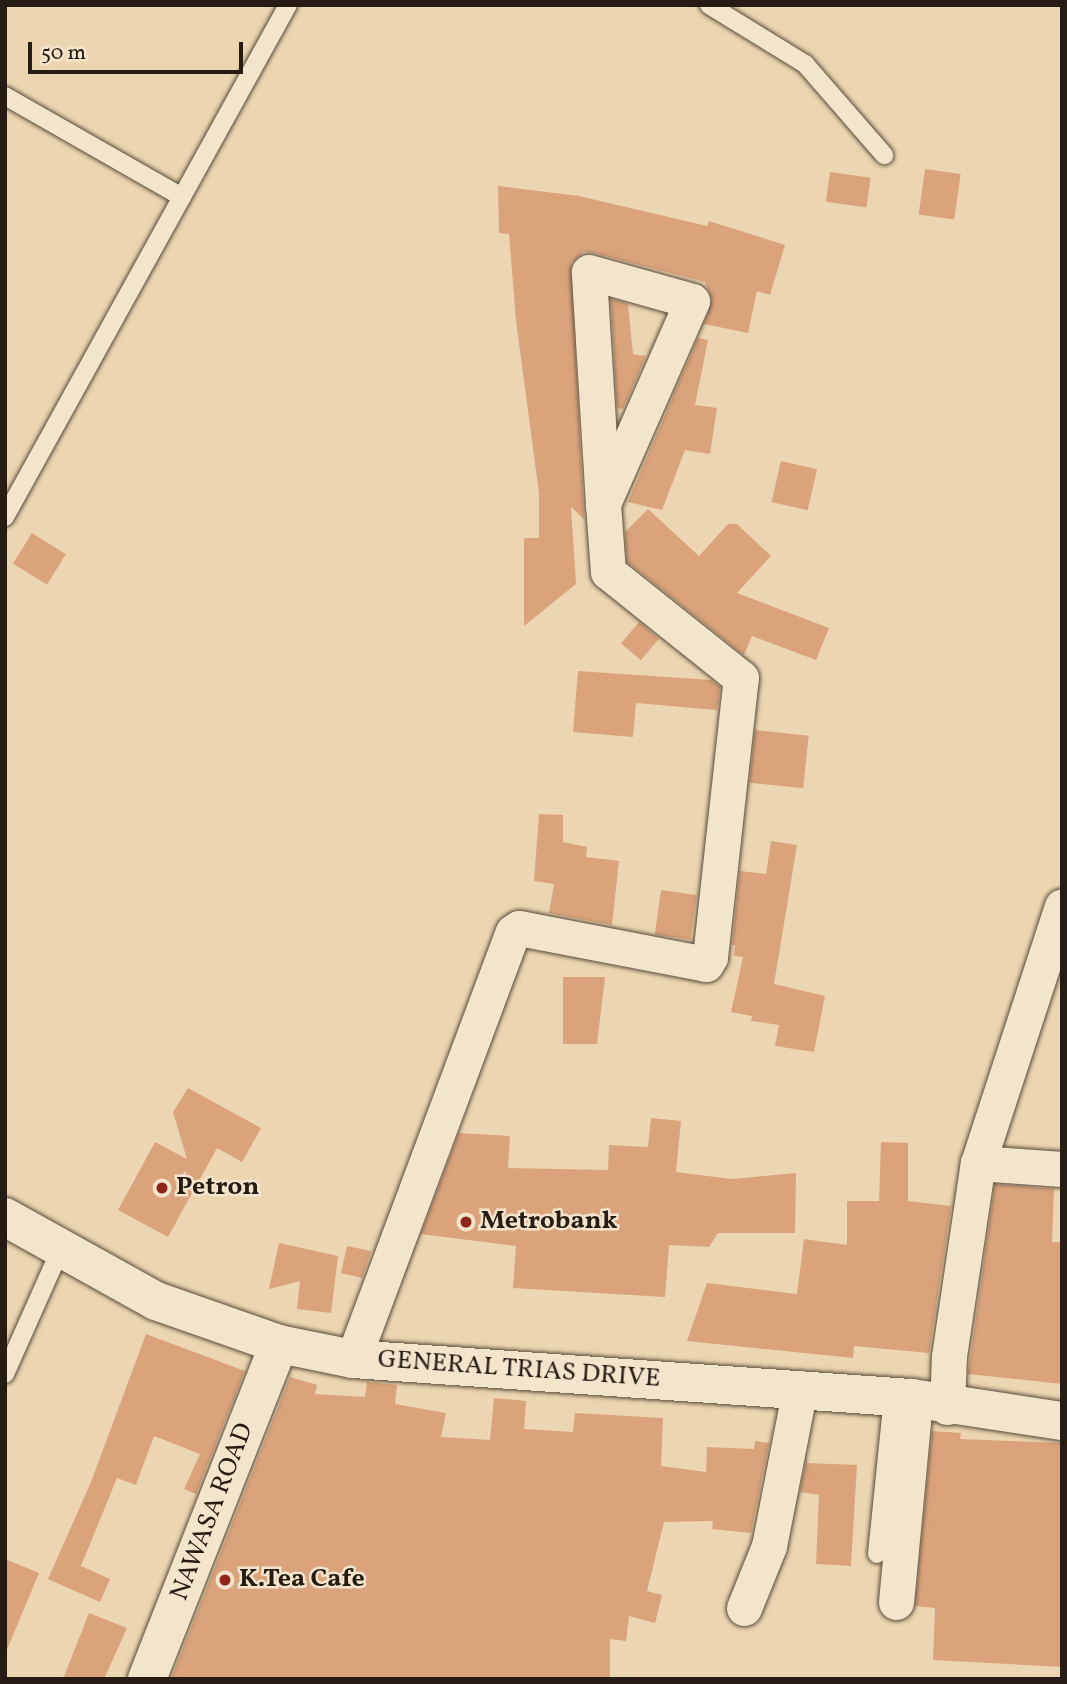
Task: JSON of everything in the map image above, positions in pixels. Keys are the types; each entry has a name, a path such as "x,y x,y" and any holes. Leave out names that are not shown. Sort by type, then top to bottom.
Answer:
{"main road":[{"name":"GENERAL TRIAS DRIVE","path":"5,1217 156,1301 279,1344 353,1359 800,1388 1062,1421"},
{"name":"NAWASA ROAD","path":"147,1679 279,1344"}],"street":[{"path":"353,1359 513,932 519,928 709,961 741,678 608,572 603,504 589,272 692,301 603,504"},
{"path":"896,1602 917,1401 948,1356 978,1163 1062,906"},
{"path":"978,1163 1062,1169"},
{"path":"744,1608 769,1546 800,1388"}],"lane":[{"path":"5,517 288,5"},
{"path":"709,5 805,64 884,155"},
{"path":"5,96 182,197"},
{"path":"5,1374 61,1248"},
{"path":"877,1554 917,1401"}],"building":[{"path":"925,169 961,174 954,220 919,215"},
{"path":"830,172 871,178 866,207 826,202"},
{"path":"498,186 579,196 707,226 709,221 785,245 770,295 757,291 748,333 704,324 712,299 705,282 594,253 584,252 571,263 584,519 571,507 576,584 524,626 524,538 539,538 539,493 516,321 509,234 499,233"},
{"path":"611,299 628,304 633,354 646,356 623,409 617,408"},
{"path":"698,338 708,340 695,405 717,408 710,454 685,450 662,510 628,502"},
{"path":"781,461 817,469 808,510 772,502"},
{"path":"648,509 699,556 728,524 737,524 771,556 737,593 829,628 816,660 752,636 744,655 627,561 625,532"},
{"path":"32,533 66,554 47,585 13,564"},
{"path":"639,622 659,639 641,660 621,643"},
{"path":"578,671 711,680 720,687 717,710 636,703 633,737 573,732"},
{"path":"755,730 809,736 803,788 749,783"},
{"path":"539,814 563,815 563,842 587,847 586,857 619,861 612,925 549,913 554,884 534,881"},
{"path":"771,841 797,845 774,984 825,996 814,1052 775,1046 779,1025 751,1021 752,1016 731,1012 743,957 734,956 735,945 732,945 740,871 766,874"},
{"path":"661,890 697,895 690,940 655,935"},
{"path":"563,977 605,977 597,1044 563,1044"},
{"path":"188,1088 261,1128 242,1162 217,1148 168,1237 118,1210 155,1142 187,1159 173,1112"},
{"path":"651,1118 681,1121 676,1172 731,1179 796,1173 795,1233 718,1233 709,1247 669,1245 665,1297 513,1288 516,1246 421,1234 459,1133 510,1136 508,1168 608,1170 609,1145 648,1147"},
{"path":"881,1142 908,1143 908,1201 951,1206 929,1353 854,1346 853,1358 687,1341 707,1283 797,1294 804,1239 847,1245 847,1201 879,1201"},
{"path":"995,1184 1054,1189 1052,1242 1062,1242 1062,1384 968,1374"},
{"path":"279,1243 338,1256 331,1313 297,1309 300,1281 269,1289"},
{"path":"347,1246 371,1251 362,1278 341,1273"},
{"path":"146,1334 245,1371 196,1494 184,1489 200,1454 154,1436 136,1485 117,1478 81,1566 110,1579 100,1602 48,1579 91,1482"},
{"path":"290,1377 317,1385 315,1394 365,1397 367,1382 397,1385 395,1404 446,1413 441,1437 490,1440 494,1398 526,1401 524,1429 573,1432 575,1413 663,1418 661,1466 706,1472 707,1447 754,1449 755,1441 769,1443 751,1533 712,1529 713,1521 664,1522 647,1591 662,1595 655,1623 629,1616 626,1641 610,1639 610,1679 171,1679"},
{"path":"932,1431 961,1433 960,1439 1062,1443 1062,1667 933,1660 935,1608 915,1606"},
{"path":"807,1457 807,1463 857,1465 851,1566 816,1564 819,1495 800,1492"},
{"path":"5,1559 39,1573 6,1652 5,1652"},
{"path":"89,1613 127,1628 104,1679 63,1679"}],"place":[{"name":"Petron","path":"162,1188"},
{"name":"Metrobank","path":"466,1222"},
{"name":"K.Tea Cafe","path":"225,1580"}]}
